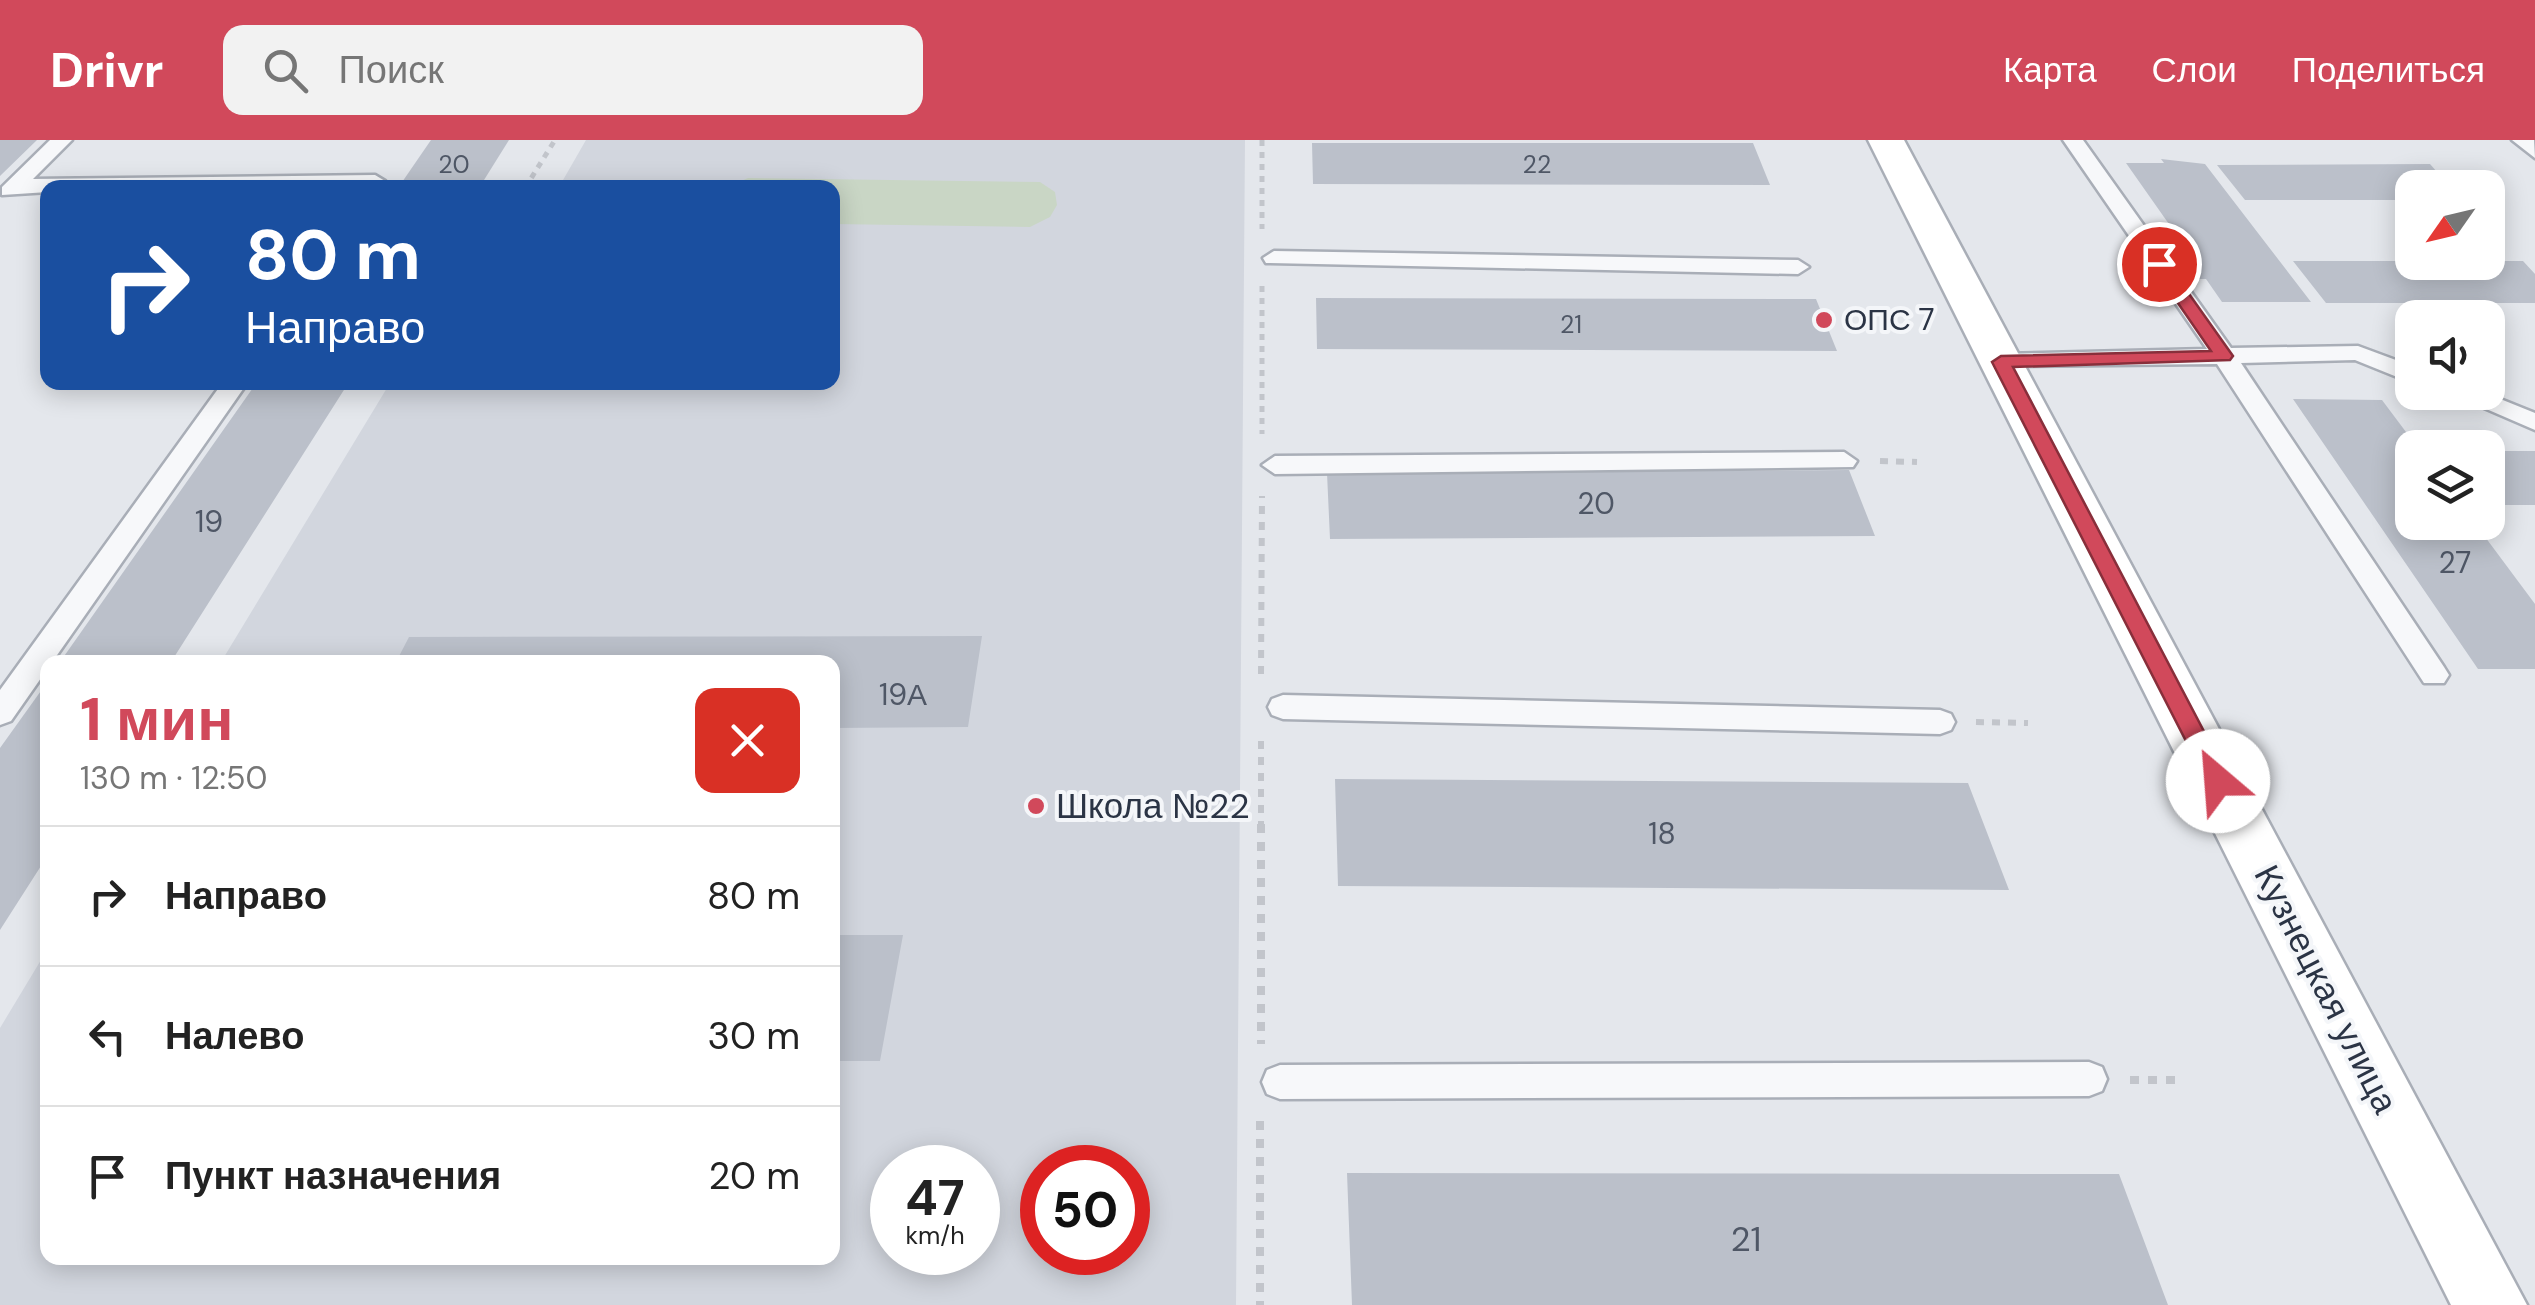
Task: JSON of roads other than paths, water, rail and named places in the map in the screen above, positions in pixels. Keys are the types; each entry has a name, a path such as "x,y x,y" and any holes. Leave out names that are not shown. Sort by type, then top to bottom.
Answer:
{"main road":[{"name":"Кузнецкая улица","path":"1886,140 2490,1305"}],"lane":[{"path":"7,193 62,140"},
{"path":"2073,140 2224,356 2434,674"},
{"path":"2522,140 2535,152"},
{"path":"7,193 40,192"},
{"path":"1274,258 1798,267"},
{"path":"2001,362 2358,353 2395,367"},
{"path":"41,655 230,390"},
{"path":"2505,410 2535,422"},
{"path":"1275,465 1844,461"},
{"path":"0,713 40,657"},
{"path":"1283,708 1940,722"},
{"path":"1280,1082 2089,1079"}],"place":[{"name":"ОПС 7","path":"1824,320"},
{"name":"Школа №22","path":"1036,806"}]}
